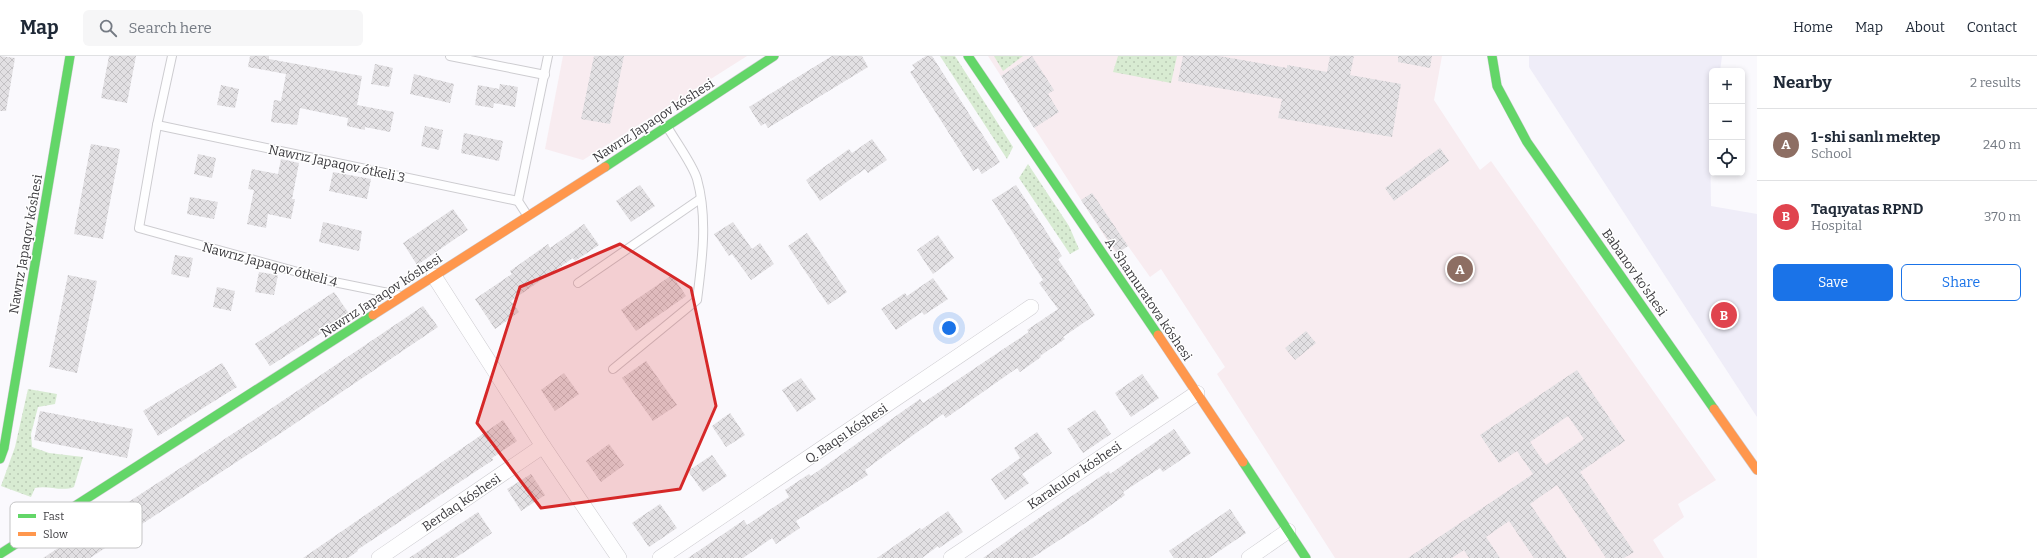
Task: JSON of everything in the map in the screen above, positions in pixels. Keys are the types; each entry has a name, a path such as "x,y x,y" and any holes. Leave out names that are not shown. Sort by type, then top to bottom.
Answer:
{"street":[{"name":"Nawrız Japaqov kóshesi","path":"0,459 4,448 70,56"},
{"name":"Nawrız Japaqov kóshesi","path":"81,502 667,127 774,56"},
{"name":"A. Shamuratova kóshesi","path":"968,56 1197,393 1306,558"},
{"name":"Babanov ko'shesi","path":"1492,56 1497,86 1527,142 1757,470"},
{"path":"434,276 543,446 619,558"},
{"name":"Q. Baqsı kóshesi","path":"660,558 1032,307"},
{"name":"Karakulov kóshesi","path":"951,558 1197,393"},
{"name":"Berdaq kóshesi","path":"379,558 543,446"},
{"path":"1249,558 1288,531"},
{"name":"Nawrız Japaqov kóshesi","path":"0,554 10,548"}],"lane":[{"path":"157,125 172,56"},
{"path":"450,56 545,75"},
{"path":"527,216 518,201 548,56"},
{"name":"Nawrız Japaqov ótkeli 3","path":"157,125 518,201"},
{"name":"Nawrız Japaqov ótkeli 4","path":"157,125 139,228 334,282 402,296"},
{"path":"613,369 697,300 703,257 700,199 697,178 667,127"},
{"path":"578,283 700,199"}],"highlighted area":[{"path":"620,244 691,288 716,406 680,489 541,508 477,423 520,287"}],"shaded area":[{"path":"563,56 747,56 583,160 545,149"},
{"path":"988,56 1442,56 1434,100 1480,170 1491,161 1716,480 1678,504 1684,517 1653,540 1664,558 1335,558 1217,374 1225,367 1161,269 1150,277 1128,246 1116,254"},
{"path":"1529,56 1722,56 1720,68 1709,68 1709,176 1711,176 1711,206 1757,214 1757,417 1529,67"}],"green space":[{"path":"940,56 955,56 1013,147 1007,159"},
{"path":"994,56 1023,56 1003,71"},
{"path":"1118,56 1177,56 1171,83 1113,72"},
{"path":"1028,164 1069,226 1079,249 1070,254 1019,178"},
{"path":"28,389 57,394 55,404 38,407 31,434 32,447 49,453 83,457 74,487 64,489 45,487 35,488 31,497 1,486 15,447"}],"building":[{"path":"0,56 15,58 6,111 0,111"},
{"path":"109,56 136,56 127,103 101,98"},
{"path":"250,56 269,56 269,59 362,76 357,105 394,112 390,132 365,127 365,130 347,126 348,118 300,108 297,125 271,122 274,100 281,101 286,74 248,67"},
{"path":"594,56 624,56 610,124 581,119"},
{"path":"832,56 862,56 868,67 768,128 765,123 761,126 749,107"},
{"path":"926,56 932,56 1000,162 982,174 978,168 973,171 910,72 915,69 912,65"},
{"path":"1032,56 1054,90 1048,94 1059,112 1034,128 1001,76"},
{"path":"1183,56 1219,56 1287,68 1287,65 1327,72 1330,56 1354,56 1350,75 1401,84 1392,137 1278,118 1282,99 1178,81"},
{"path":"1398,56 1432,56 1430,68 1398,62"},
{"path":"375,64 393,68 389,87 371,84"},
{"path":"414,74 454,84 450,103 410,94"},
{"path":"500,84 518,87 515,107 494,103 493,108 475,105 478,85 499,89"},
{"path":"221,85 239,89 235,108 217,105"},
{"path":"425,126 443,130 439,150 421,146"},
{"path":"464,133 503,141 499,161 461,153"},
{"path":"872,139 887,160 868,173 865,169 820,201 806,180 849,149 852,153"},
{"path":"91,144 120,149 103,239 74,234"},
{"path":"1440,148 1449,161 1394,201 1385,188"},
{"path":"198,154 216,158 212,178 194,174"},
{"path":"281,159 299,163 292,199 295,199 291,219 268,214 266,228 247,224 254,190 248,189 252,169 278,174"},
{"path":"333,172 371,179 367,199 329,191"},
{"path":"640,185 655,206 631,222 616,201"},
{"path":"1016,185 1062,256 1058,259 1095,315 1063,337 1065,339 1020,372 1017,368 946,418 943,414 899,445 865,470 868,475 796,521 800,528 776,544 772,538 743,558 688,558 744,520 747,525 789,497 785,490 809,474 811,476 920,399 923,403 1029,332 1027,330 1058,309 1039,283 1043,280 992,200"},
{"path":"1092,193 1128,246 1117,253 1081,200"},
{"path":"190,197 218,202 214,219 187,214"},
{"path":"453,209 468,230 417,265 403,243"},
{"path":"323,222 362,231 359,251 319,242"},
{"path":"733,222 752,249 760,243 774,264 751,280 732,254 729,256 714,234"},
{"path":"584,224 599,245 575,261 573,258 511,301 519,312 495,329 475,299 512,274 510,271 548,244 550,248"},
{"path":"807,233 847,292 828,305 788,246"},
{"path":"938,235 954,258 933,274 917,250"},
{"path":"175,255 193,258 189,278 171,274"},
{"path":"259,272 278,275 274,295 255,292"},
{"path":"68,275 97,281 77,373 49,367"},
{"path":"672,275 686,296 636,331 621,310"},
{"path":"933,278 948,299 924,315 922,312 896,330 881,309 905,293 907,296"},
{"path":"217,287 235,291 231,311 213,307"},
{"path":"334,292 350,315 270,366 255,344"},
{"path":"423,306 438,327 281,433 142,524 142,502 129,502 269,410"},
{"path":"1306,331 1316,343 1295,360 1285,348"},
{"path":"646,361 677,405 653,421 622,378"},
{"path":"222,363 237,387 158,436 143,411"},
{"path":"1577,370 1625,441 1580,472 1634,552 1624,558 1606,558 1557,485 1530,504 1567,558 1534,558 1509,521 1486,537 1500,558 1469,558 1464,550 1452,558 1408,558 1533,474 1517,451 1499,463 1480,435","holes":["1568,416 1584,439 1546,465 1530,442"]},
{"path":"564,373 579,394 555,411 541,390"},
{"path":"1142,374 1159,398 1131,417 1115,393"},
{"path":"801,378 816,399 797,412 782,390"},
{"path":"1095,410 1111,434 1083,453 1067,429"},
{"path":"40,411 133,429 127,458 34,440"},
{"path":"730,413 745,435 726,447 712,426"},
{"path":"503,420 517,441 492,458 493,460 357,550 358,551 348,558 303,558"},
{"path":"1174,429 1191,453 1163,472 1160,468 1123,492 1125,495 1032,558 983,558 1039,518 1109,471 1110,474"},
{"path":"1037,432 1052,453 1022,474 1029,483 1005,500 991,479 1020,458 1014,448"},
{"path":"609,444 624,465 601,482 586,461"},
{"path":"712,455 727,476 703,492 688,471"},
{"path":"531,474 545,495 521,511 507,489"},
{"path":"660,504 677,528 649,547 632,523"},
{"path":"1230,509 1246,533 1209,558 1174,558 1169,551"},
{"path":"948,511 963,532 939,548 938,546 922,558 877,558 920,528 921,530"},
{"path":"478,512 492,533 466,551 455,558 409,558"},
{"path":"58,548 105,548 90,558 43,558"}],"traffic: fast":[{"path":"0,459 4,448 70,56"},
{"path":"605,167 774,56"},
{"path":"968,56 1158,335"},
{"path":"1492,56 1497,86 1527,142 1714,409"},
{"path":"81,502 373,315"},
{"path":"1243,462 1306,558"},
{"path":"0,554 10,548"}],"traffic: slow":[{"path":"373,315 605,167"},
{"path":"1158,335 1243,462"},
{"path":"1714,409 1757,470"}],"place":[{"name":"1-shi sanlı mektep","path":"1460,269"},
{"name":"Taqıyatas RPND","path":"1724,315"}]}
